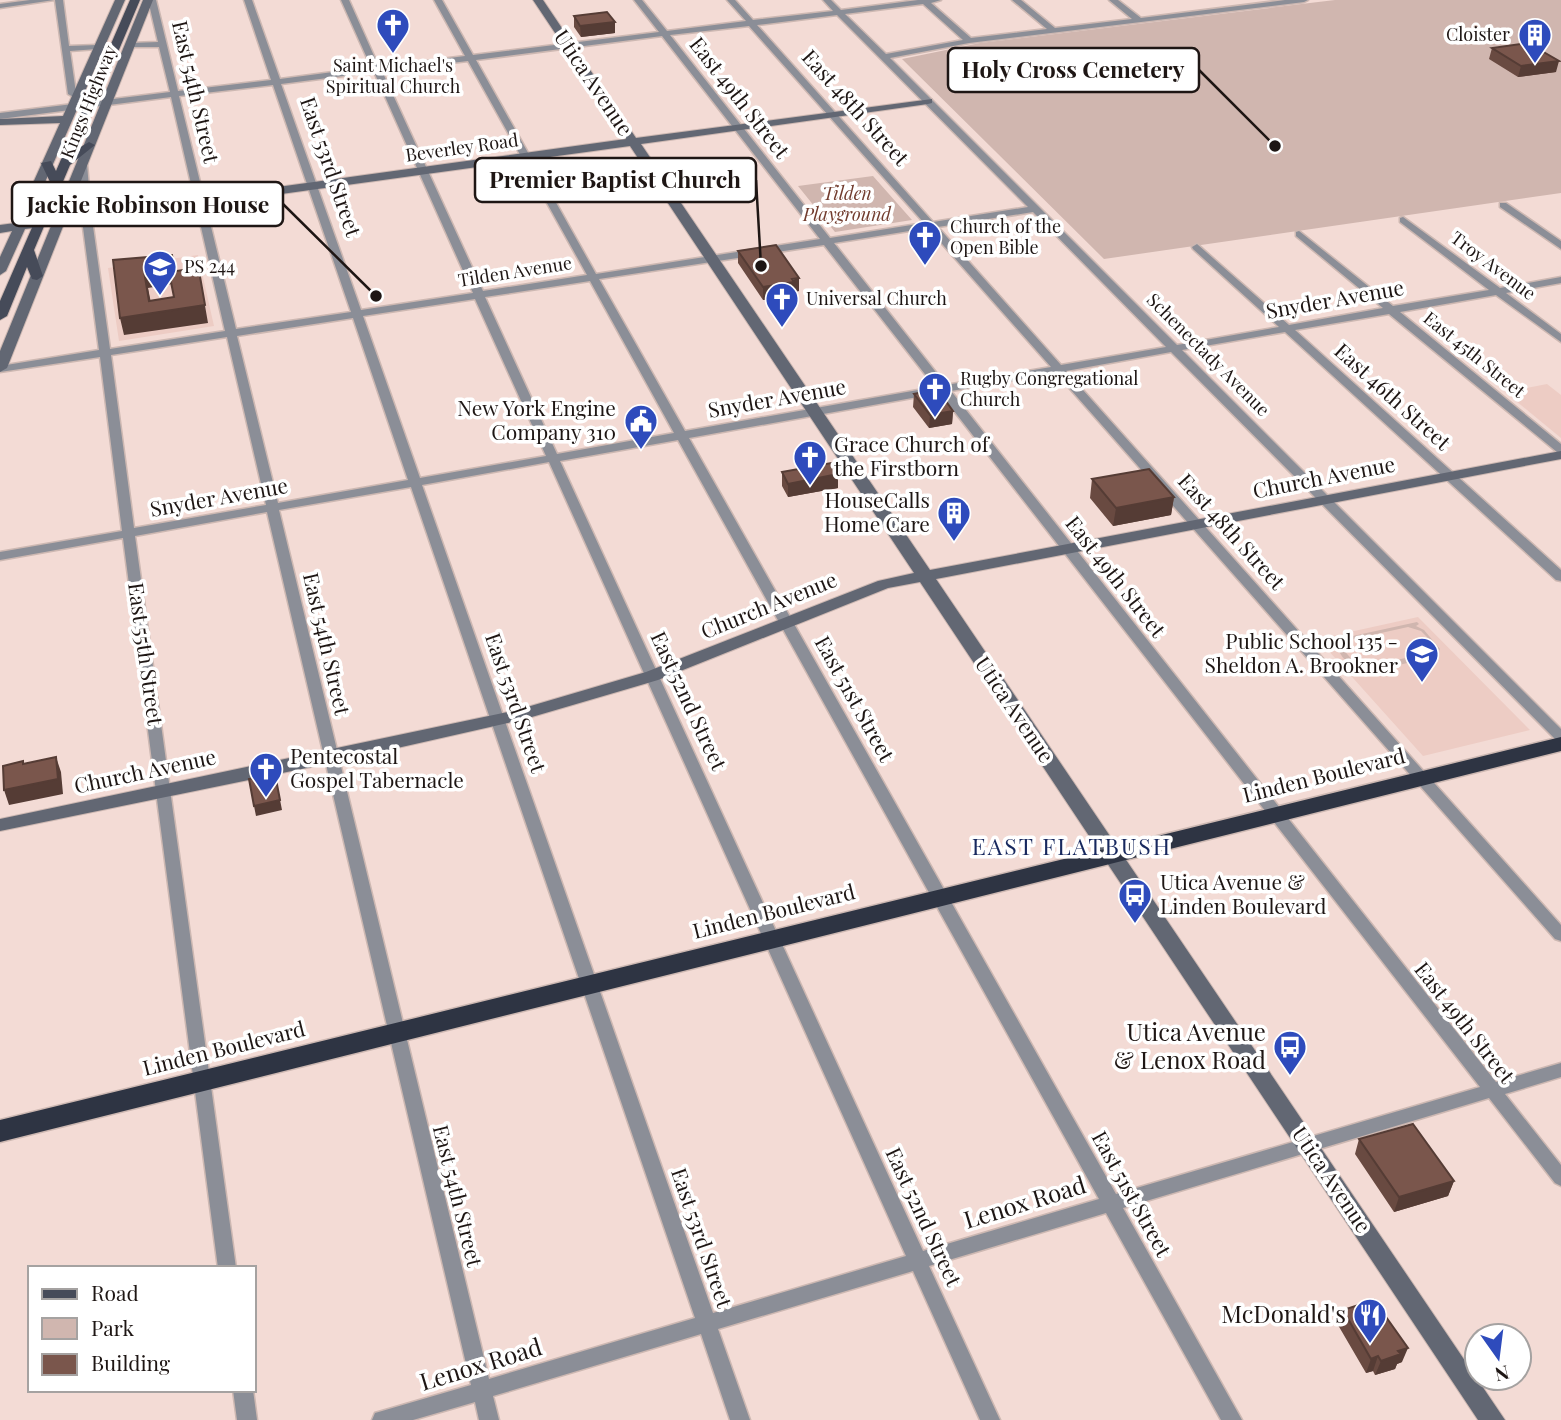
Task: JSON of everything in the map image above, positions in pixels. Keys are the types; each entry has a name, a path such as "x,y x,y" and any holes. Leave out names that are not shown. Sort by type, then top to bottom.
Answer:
{"highway":[{"name":"Linden Boulevard","path":"0,1131 1561,744"}],"main road":[{"name":"Kings Highway","path":"0,271 120,0"},
{"name":"Kings Highway","path":"0,316 135,0"},
{"name":"Kings Highway","path":"0,368 150,0"},
{"name":"Utica Avenue","path":"538,0 1492,1420"},
{"path":"115,45 125,60"},
{"name":"Beverley Road","path":"0,229 928,102"},
{"path":"0,122 66,119"},
{"path":"67,162 89,145"},
{"path":"47,163 57,185"},
{"path":"28,250 37,276"},
{"path":"0,293 14,282"},
{"name":"Church Avenue","path":"0,825 497,720 652,676 884,584 1450,477 1561,453"}],"street":[{"path":"0,6 50,0"},
{"path":"59,0 75,102"},
{"name":"East 54th Street","path":"150,0 489,1420"},
{"name":"East 53rd Street","path":"248,0 740,1420"},
{"name":"East 52nd Street","path":"345,0 990,1420"},
{"name":"East 51st Street","path":"438,0 1231,1420"},
{"name":"East 49th Street","path":"638,0 1561,1178"},
{"name":"East 48th Street","path":"730,0 1561,935"},
{"name":"Schenectady Avenue","path":"827,0 1561,737"},
{"path":"0,116 75,102 88,106 937,0"},
{"path":"1016,0 1053,30"},
{"path":"1113,0 1139,20"},
{"path":"1209,0 1223,10"},
{"path":"884,57 968,41 1303,0"},
{"path":"924,1 968,41"},
{"name":"Kings Highway","path":"131,45 162,44"},
{"name":"Kings Highway","path":"66,49 97,47"},
{"name":"East 55th Street","path":"82,164 227,1266"},
{"path":"1503,205 1561,246"},
{"name":"Tilden Avenue","path":"0,368 1035,209"},
{"name":"Troy Avenue","path":"1403,220 1561,339"},
{"name":"East 45th Street","path":"1299,234 1561,453"},
{"name":"East 46th Street","path":"1197,247 1561,577"},
{"name":"Snyder Avenue","path":"0,556 1561,279"},
{"name":"Lenox Road","path":"382,1420 1561,1070"},
{"path":"243,1392 247,1420"}],"shaded area":[{"name":"PS 244","path":"198,255 214,326 119,341 108,268"},
{"path":"1547,384 1561,395 1561,438 1505,392"},
{"name":"Public School 135 - Sheldon A. Brookner","path":"1418,617 1530,730 1423,756 1318,639"}],"green space":[{"path":"1335,0 1561,0 1561,193 1104,259 902,59 980,43"},
{"name":"Tilden Playground","path":"873,176 912,220 835,232 798,186"},
{"path":"1417,622 1419,624 1416,626 1424,630 1440,649 1437,654 1396,666 1380,668 1364,667 1351,664 1342,656 1337,643 1330,641","holes":["1408,627 1421,631 1435,645 1435,651 1367,667 1355,663 1341,647 1345,641"]}],"building":[{"path":"607,12 615,22 580,26 574,16"},
{"path":"1528,43 1559,61 1521,66 1492,48"},
{"path":"776,245 799,278 792,279 794,282 763,287 738,251"},
{"path":"172,255 174,267 144,271 149,301 174,297 169,272 197,268 205,305 120,318 113,260"},
{"path":"933,390 953,411 930,415 914,394"},
{"path":"831,463 838,474 788,484 782,472"},
{"path":"1149,469 1174,497 1116,508 1092,479"},
{"path":"56,757 58,779 4,790 3,766"},
{"name":"Pentecostal Gospel Tabernacle","path":"275,774 280,800 254,806 249,779"},
{"path":"1413,1124 1454,1181 1399,1197 1359,1139"},
{"path":"1374,1300 1408,1348 1398,1351 1401,1354 1381,1361 1378,1356 1371,1359 1343,1310"}],"place":[{"name":"Saint Michael's Spiritual Church","path":"393,55"},
{"name":"Cloister","path":"1535,65"},
{"name":"Holy Cross Cemetery","path":"1275,146"},
{"name":"Premier Baptist Church","path":"761,266"},
{"name":"Church of the Open Bible","path":"925,267"},
{"name":"Jackie Robinson House","path":"376,296"},
{"name":"PS 244","path":"160,297"},
{"name":"Universal Church","path":"782,329"},
{"name":"Rugby Congregational Church","path":"935,419"},
{"name":"New York Engine Company 310","path":"641,451"},
{"name":"Grace Church of the Firstborn","path":"810,487"},
{"name":"HouseCalls Home Care","path":"954,543"},
{"name":"Public School 135 - Sheldon A. Brookner","path":"1422,684"},
{"name":"Pentecostal Gospel Tabernacle","path":"266,799"},
{"name":"Utica Avenue & Linden Boulevard","path":"1135,925"},
{"name":"Utica Avenue & Lenox Road","path":"1290,1077"},
{"name":"McDonald's","path":"1370,1345"}],"district":[{"name":"EAST FLATBUSH","path":"1072,847"}]}
